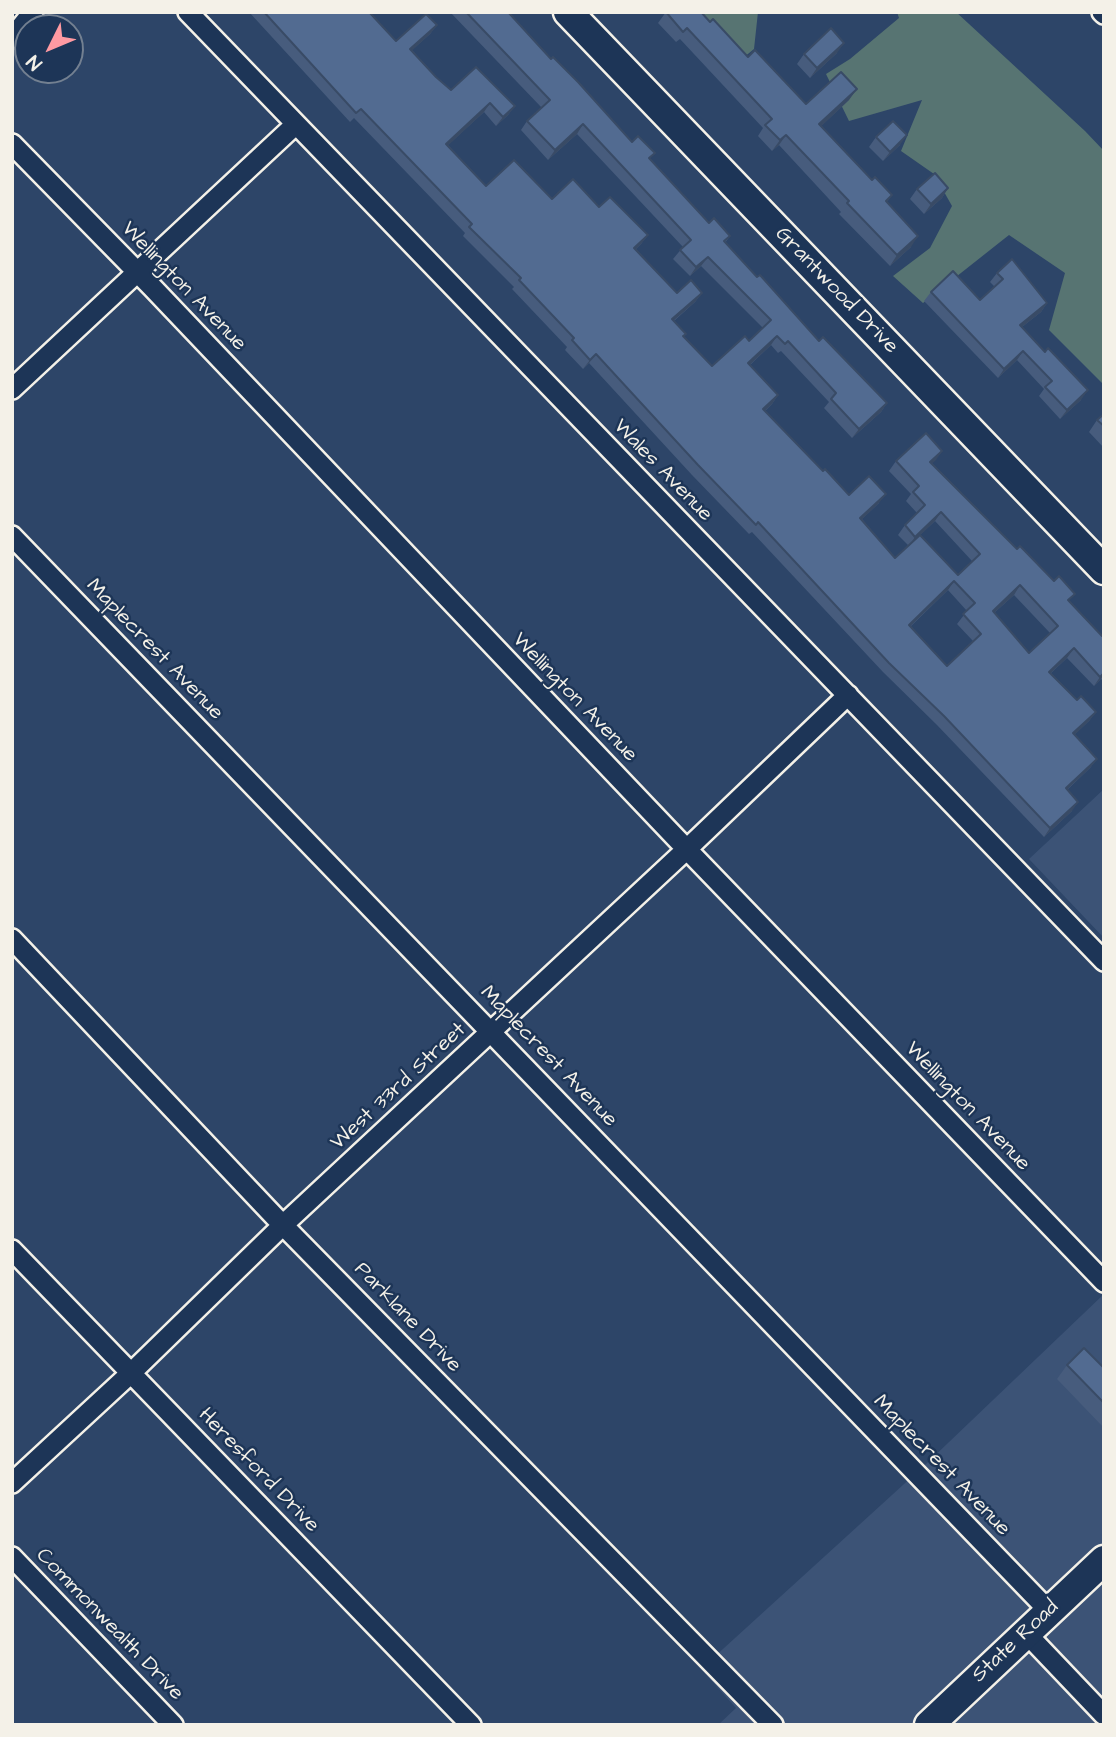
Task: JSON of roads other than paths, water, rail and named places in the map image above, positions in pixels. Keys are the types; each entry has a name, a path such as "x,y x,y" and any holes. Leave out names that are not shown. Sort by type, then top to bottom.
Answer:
{"street":[{"path":"12,38 33,12"},
{"name":"Wales Avenue","path":"188,12 1104,961"},
{"name":"Grantwood Drive","path":"568,12 1104,570"},
{"path":"12,389 295,125"},
{"name":"Wellington Avenue","path":"12,144 1104,1282"},
{"name":"Maplecrest Avenue","path":"12,536 1049,1611"},
{"name":"West 33rd Street","path":"12,1483 131,1373 283,1224 492,1032 848,695"},
{"name":"Parklane Drive","path":"12,939 283,1224 773,1725"},
{"name":"Heresford Drive","path":"12,1250 471,1725"},
{"name":"Commonwealth Drive","path":"12,1557 173,1725"},
{"name":"State Road","path":"929,1725 1104,1560"},
{"path":"1026,1633 1104,1716"}]}
